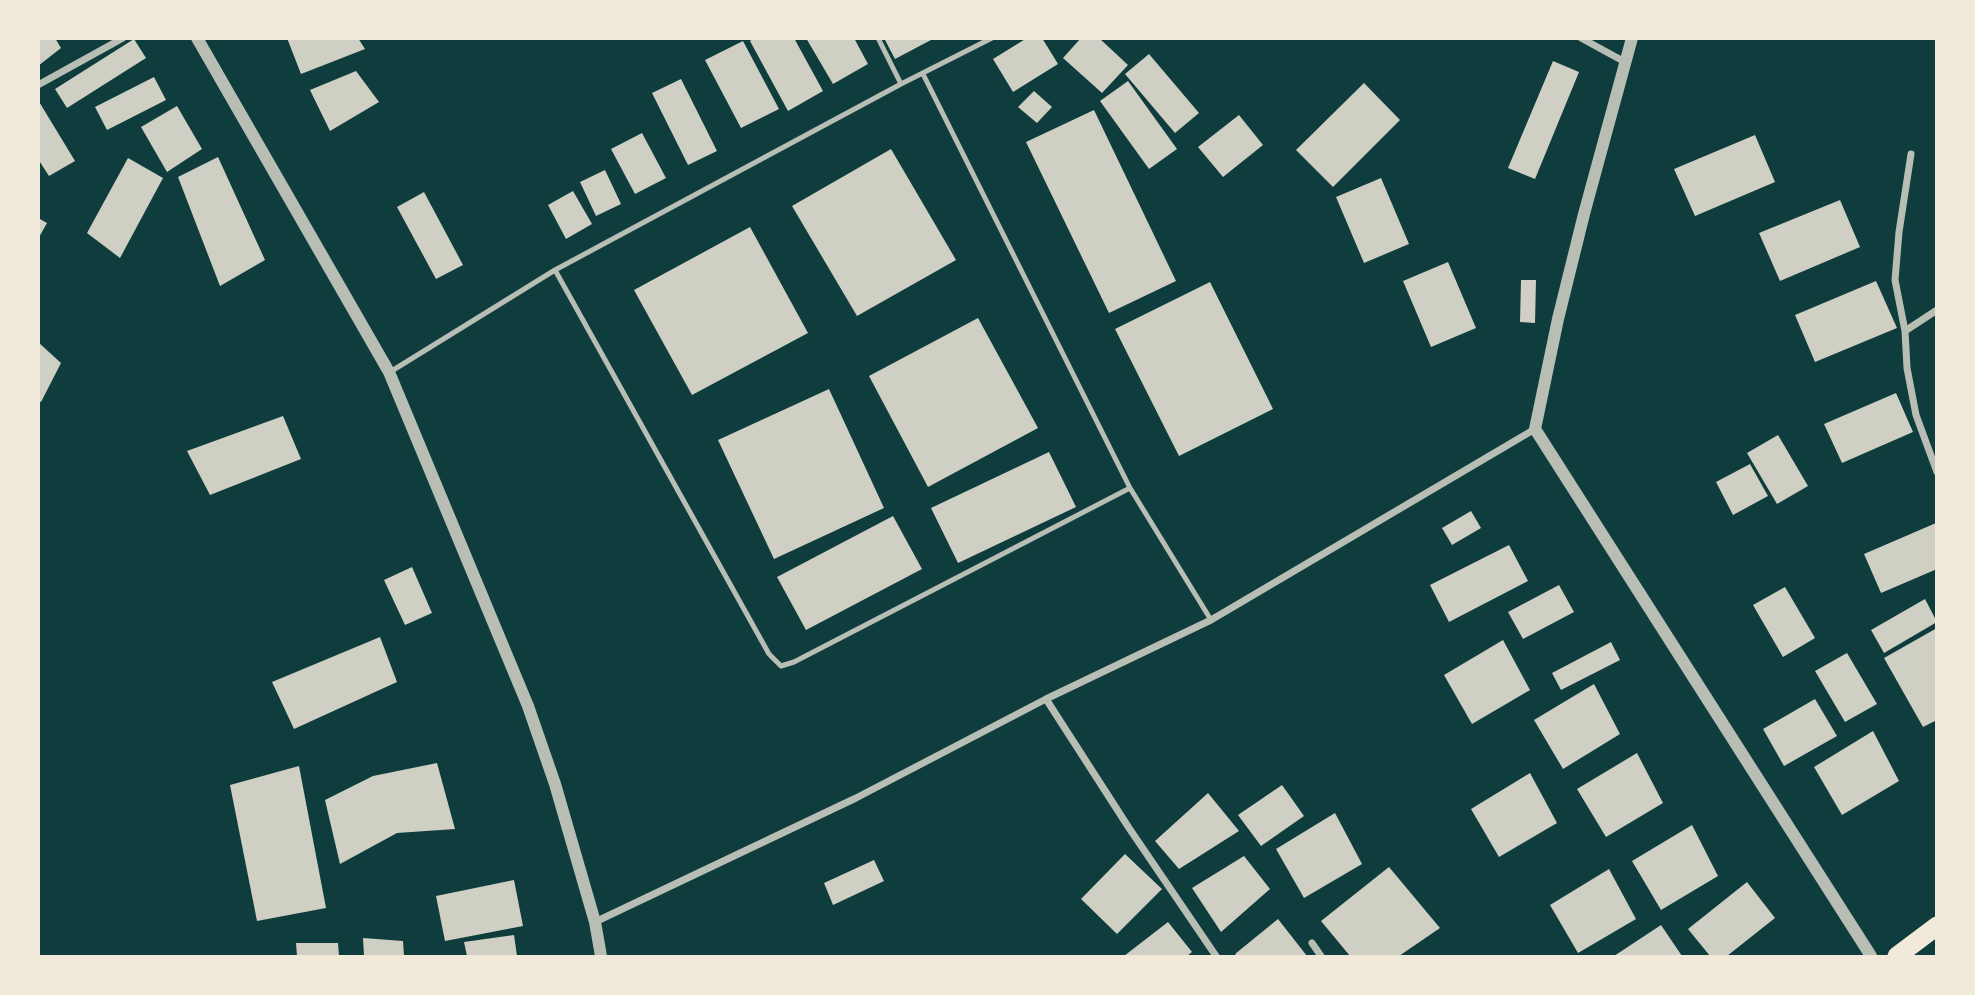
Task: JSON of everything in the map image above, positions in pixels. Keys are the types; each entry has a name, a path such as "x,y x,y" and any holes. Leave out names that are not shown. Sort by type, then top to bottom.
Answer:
{"highway":[{"path":"1897,957 1937,926"}],"street":[{"path":"38,85 123,38"},
{"path":"197,38 389,372 528,706 555,784 595,922 601,957"},
{"path":"1581,38 1625,62"},
{"path":"1632,38 1558,319 1535,429 1871,957"},
{"path":"1911,154 1895,279 1916,415 1937,472"},
{"path":"1905,331 1937,310"},
{"path":"595,922 856,797 1046,699 1211,620 1535,429"},
{"path":"1046,699 1216,957"},
{"path":"1312,943 1321,957"}],"lane":[{"path":"878,38 901,85"},
{"path":"389,372 555,270 992,38"},
{"path":"923,74 1130,488 1211,620"},
{"path":"555,270 762,642 781,666 1130,488"}],"building":[{"path":"38,38 55,38 61,48 38,66"},
{"path":"287,38 358,38 365,49 301,74"},
{"path":"754,38 794,38 823,91 788,111 750,41"},
{"path":"806,38 854,38 868,64 833,84"},
{"path":"884,38 930,38 931,40 895,59"},
{"path":"1027,38 1042,38 1058,64 1013,92 993,59"},
{"path":"1081,38 1099,38 1128,65 1102,93 1063,58"},
{"path":"134,39 146,58 67,108 55,89"},
{"path":"743,41 779,109 741,128 705,60"},
{"path":"1149,54 1199,113 1175,133 1125,74"},
{"path":"1553,61 1579,72 1535,179 1508,168"},
{"path":"356,71 379,102 330,131 310,90"},
{"path":"154,77 166,100 107,130 95,107"},
{"path":"681,79 717,151 688,165 652,93"},
{"path":"1128,81 1177,149 1149,169 1100,101"},
{"path":"1364,83 1400,120 1333,187 1296,150"},
{"path":"1034,91 1052,107 1037,123 1018,107"},
{"path":"38,100 75,161 49,176 38,159"},
{"path":"177,106 202,149 167,172 141,127"},
{"path":"1094,110 1176,281 1109,313 1026,142"},
{"path":"1239,115 1263,145 1223,177 1198,147"},
{"path":"642,133 666,178 635,194 611,149"},
{"path":"1755,135 1775,182 1695,216 1674,169"},
{"path":"891,149 956,260 857,316 792,206"},
{"path":"218,157 265,260 220,286 178,177"},
{"path":"128,158 163,178 120,258 87,233"},
{"path":"605,170 621,204 596,216 580,182"},
{"path":"1381,178 1409,244 1364,263 1336,197"},
{"path":"573,191 592,224 566,239 548,205"},
{"path":"424,192 463,265 436,279 397,207"},
{"path":"1840,200 1860,247 1780,281 1759,233"},
{"path":"38,218 47,223 38,239"},
{"path":"750,227 808,333 692,395 634,290"},
{"path":"1448,262 1476,328 1431,347 1403,281"},
{"path":"1521,280 1536,280 1535,323 1520,322"},
{"path":"1876,281 1897,328 1815,362 1795,315"},
{"path":"1210,282 1273,409 1179,456 1115,329"},
{"path":"978,318 1038,428 928,487 869,376"},
{"path":"38,342 61,363 41,402 38,401"},
{"path":"829,389 884,508 774,559 718,440"},
{"path":"1896,393 1913,432 1842,463 1824,424"},
{"path":"283,416 301,459 210,495 187,451"},
{"path":"1778,435 1808,486 1777,504 1747,453"},
{"path":"1049,452 1076,507 958,563 931,508"},
{"path":"1750,464 1768,496 1733,515 1716,482"},
{"path":"1471,511 1481,528 1452,545 1442,528"},
{"path":"893,516 922,569 806,630 777,577"},
{"path":"1936,523 1937,569 1881,593 1864,554"},
{"path":"1509,545 1528,581 1449,622 1430,585"},
{"path":"412,567 432,613 405,625 384,580"},
{"path":"1559,585 1574,612 1523,639 1508,612"},
{"path":"1785,587 1815,638 1783,657 1753,605"},
{"path":"1925,599 1937,622 1884,653 1871,630"},
{"path":"1937,628 1937,720 1923,727 1884,658"},
{"path":"380,637 397,682 294,729 272,682"},
{"path":"1503,640 1530,690 1472,724 1444,675"},
{"path":"1611,642 1620,660 1561,690 1552,673"},
{"path":"1847,653 1877,704 1845,722 1815,671"},
{"path":"1594,684 1620,734 1563,769 1534,720"},
{"path":"1815,699 1837,736 1784,766 1763,729"},
{"path":"1873,731 1899,781 1842,815 1814,767"},
{"path":"1637,753 1663,803 1606,837 1577,789"},
{"path":"437,763 455,829 397,833 340,864 325,800 373,776"},
{"path":"299,766 326,908 257,921 230,785"},
{"path":"1530,773 1557,823 1499,857 1471,809"},
{"path":"1282,785 1304,816 1261,846 1238,815"},
{"path":"1208,793 1239,831 1179,869 1155,841"},
{"path":"1335,813 1362,864 1304,898 1276,849"},
{"path":"1692,825 1718,876 1661,910 1632,861"},
{"path":"1125,854 1162,889 1117,934 1081,899"},
{"path":"1244,856 1270,889 1221,932 1192,888"},
{"path":"874,860 884,881 833,905 824,883"},
{"path":"1389,867 1440,928 1399,956 1350,956 1321,921"},
{"path":"1609,869 1636,919 1578,953 1550,905"},
{"path":"514,880 523,926 445,941 436,896"},
{"path":"1747,882 1775,918 1727,956 1710,956 1688,929"},
{"path":"1278,919 1307,956 1235,954"},
{"path":"1168,922 1192,952 1187,956 1124,956"},
{"path":"1661,925 1682,956 1614,956"},
{"path":"514,935 517,956 467,956 464,942"},
{"path":"363,938 403,941 404,956 364,956"},
{"path":"296,943 338,943 339,956 297,956"}]}
